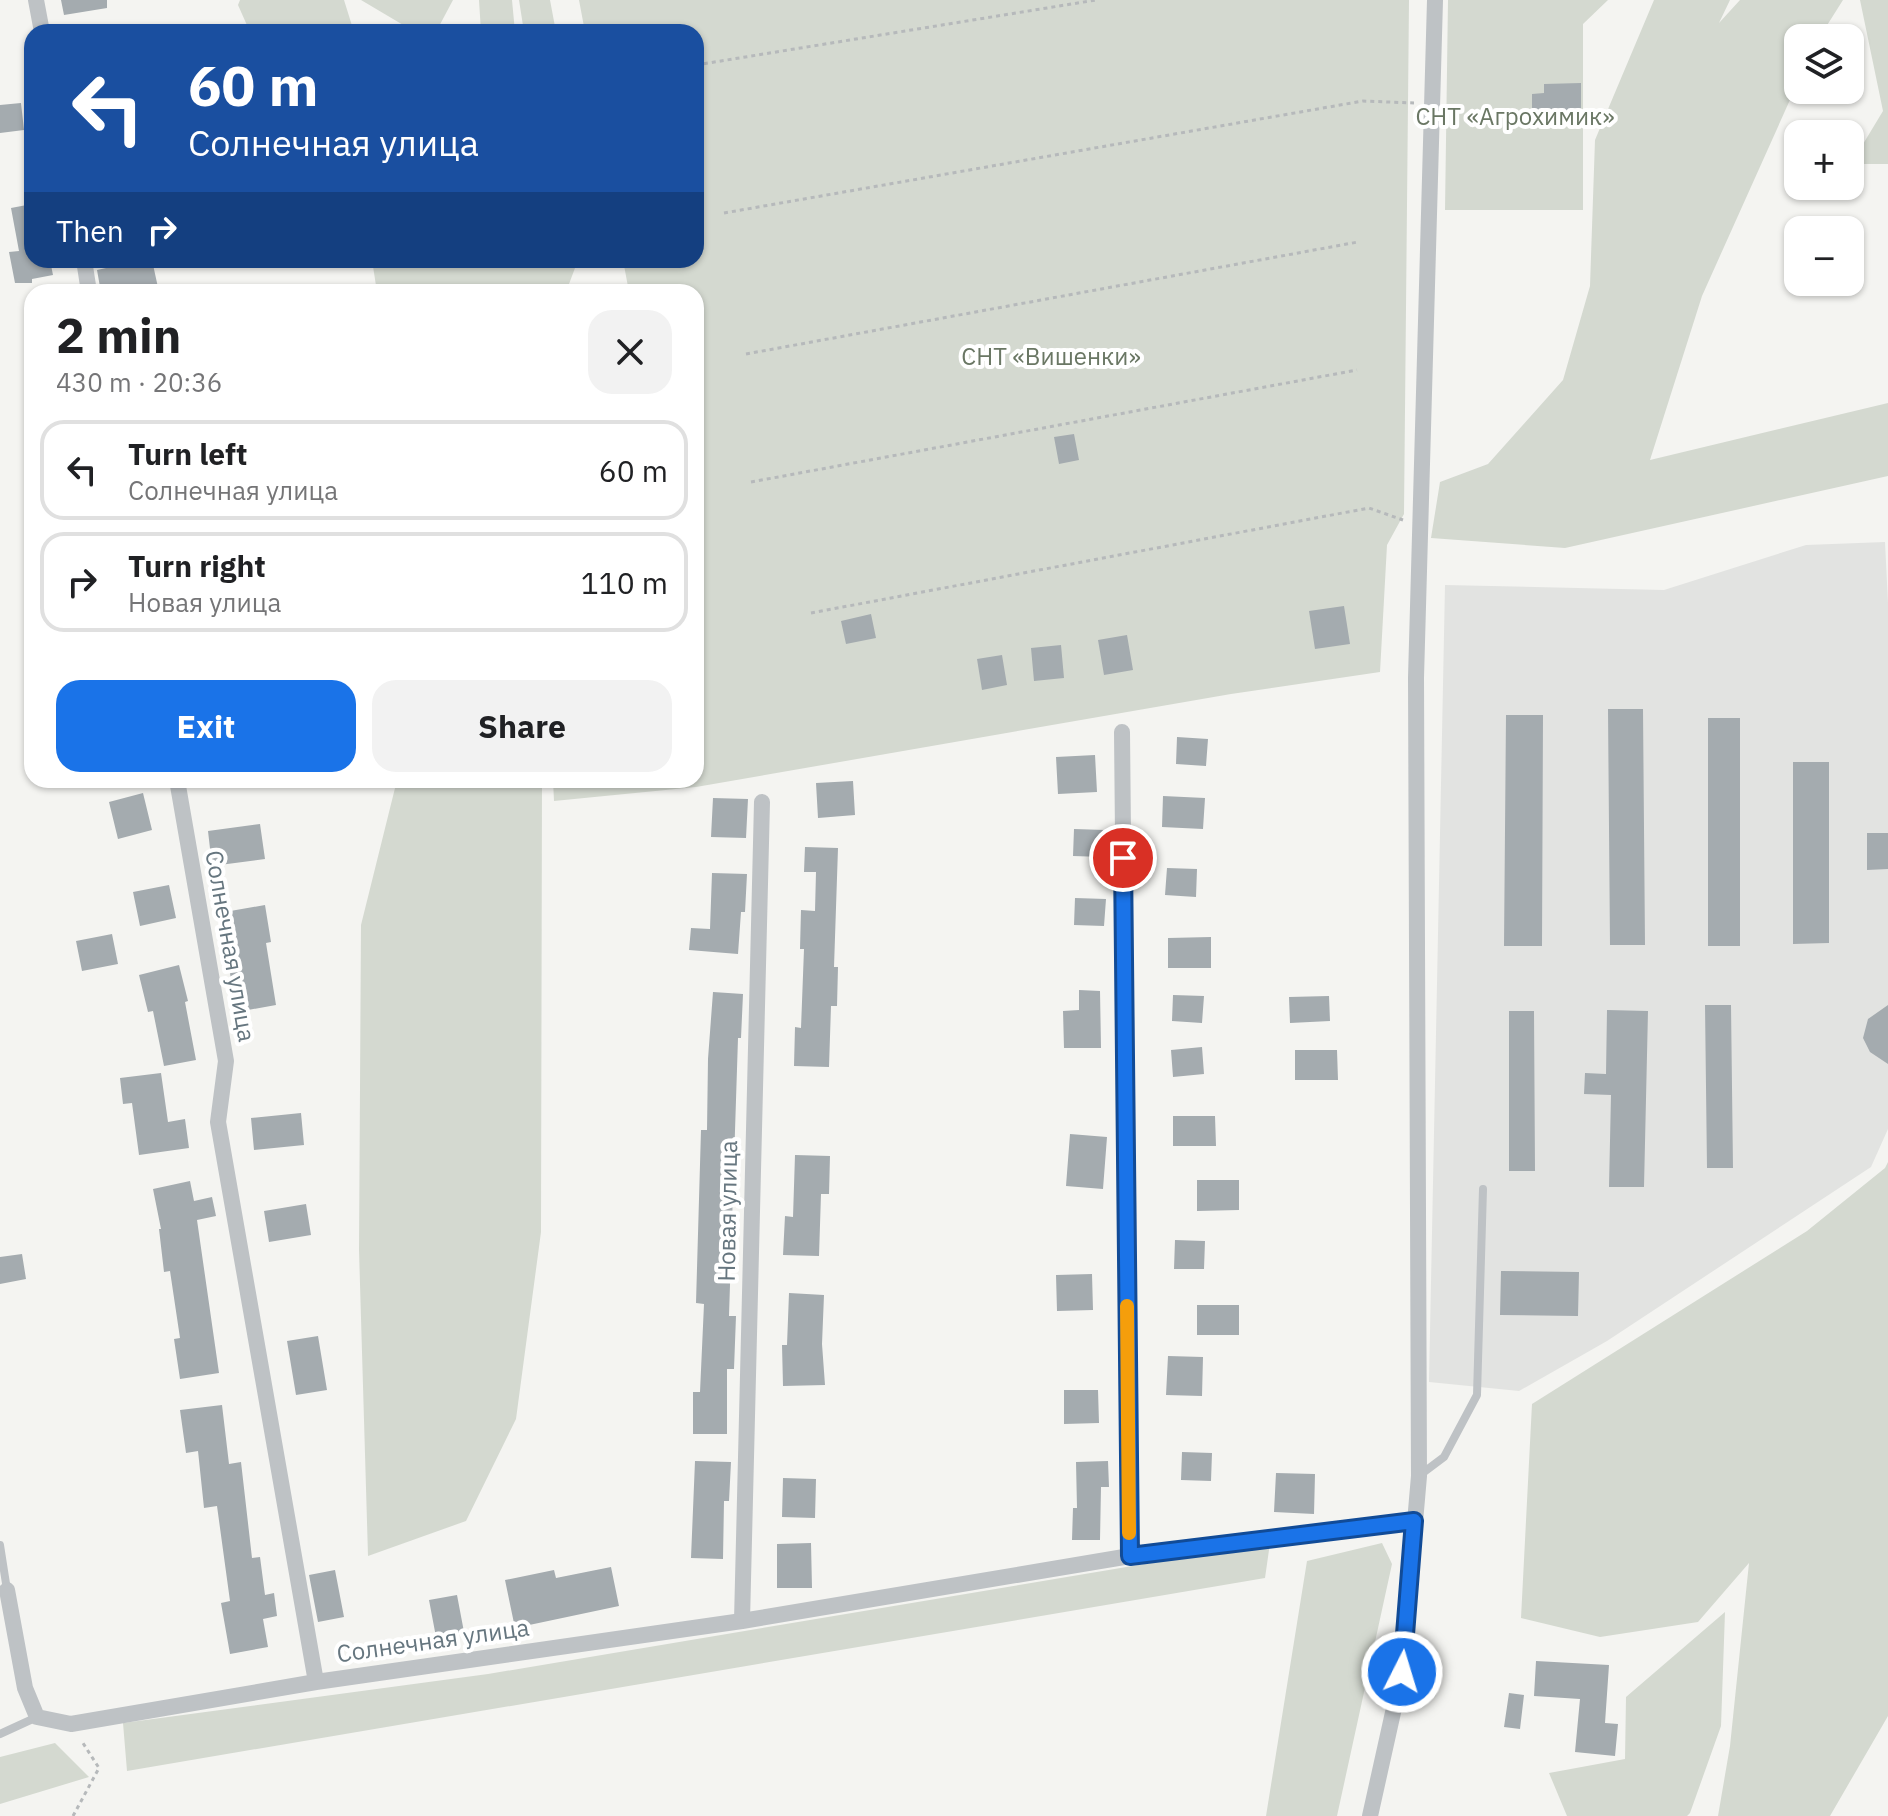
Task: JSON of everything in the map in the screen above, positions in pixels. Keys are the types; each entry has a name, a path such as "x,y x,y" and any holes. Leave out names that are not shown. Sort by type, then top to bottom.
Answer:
{"street":[{"path":"36,0 40,24"},
{"path":"1370,1816 1402,1672 1419,1476 1416,678 1435,0"},
{"path":"1122,732 1130,1556"},
{"name":"Солнечная улица","path":"178,788 226,1061 218,1122 316,1682 742,1621 1130,1556 1414,1521"},
{"name":"Новая улица","path":"742,1621 762,802"},
{"path":"4,1589 25,1688 37,1717 71,1724 316,1682"}],"lane":[{"path":"1419,1476 1444,1457 1477,1395 1483,1189"},
{"path":"0,1545 4,1589"},
{"path":"0,1734 37,1717"}],"path":[{"path":"704,64 1096,0"},
{"path":"724,213 1363,101 1431,103"},
{"path":"746,354 1358,242"},
{"path":"751,482 1357,370"},
{"path":"811,613 1369,508 1420,525"},
{"path":"71,1724 99,1768 73,1816"}],"shaded area":[{"path":"1885,542 1888,603 1888,1129 1871,1167 1607,1341 1519,1391 1429,1382 1445,585 1664,590 1806,545"}],"green space":[{"path":"240,0 344,0 352,24 246,24 238,5"},
{"path":"361,0 453,0 440,24 402,24"},
{"path":"479,0 512,0 514,24 480,24"},
{"path":"519,0 550,0 554,24 523,24"},
{"name":"СНТ «Вишенки»","path":"579,0 1409,0 1404,514 1387,545 1380,672 1231,694 704,786 704,284 628,284 624,268 704,268 704,24 584,24"},
{"name":"СНТ «Агрохимик»","path":"1448,0 1608,0 1583,24 1583,210 1445,210"},
{"path":"1654,0 1730,0 1719,23 1740,0 1843,0 1828,24 1784,24 1784,104 1788,104 1702,296 1650,460 1888,403 1888,476 1565,548 1431,538 1440,482 1488,464 1563,380 1590,286 1595,140"},
{"path":"1860,0 1888,0 1888,164 1864,164 1864,142 1883,111"},
{"path":"373,268 575,268 569,284 376,284"},
{"path":"395,788 542,788 541,1232 516,1419 466,1521 368,1556 359,1250 361,925"},
{"name":"СНТ «Вишенки»","path":"553,788 686,788 554,801"},
{"path":"1888,1162 1888,1716 1830,1816 1718,1816 1730,1746 1749,1563 1698,1622 1600,1637 1521,1618 1532,1404 1807,1231 1885,1168"},
{"path":"1270,1543 1265,1578 127,1771 123,1723 488,1674"},
{"path":"1382,1543 1392,1564 1337,1816 1266,1816 1307,1561"},
{"path":"1725,1612 1721,1726 1690,1813 1687,1816 1567,1816 1549,1773 1625,1759 1626,1697"},
{"path":"55,1743 89,1777 0,1804 0,1757"}],"building":[{"path":"61,0 107,0 107,8 64,15"},
{"path":"1581,83 1581,122 1546,122 1546,116 1532,116 1532,94 1544,93 1544,84"},
{"path":"21,103 24,130 0,133 0,105"},
{"path":"24,206 24,268 52,268 53,275 32,279 32,283 15,283 9,252 19,251 11,208"},
{"path":"154,268 157,284 99,284 97,270"},
{"path":"1074,434 1079,460 1059,464 1054,437"},
{"path":"1344,606 1350,644 1315,649 1309,611"},
{"path":"871,614 876,638 846,644 841,621"},
{"path":"1127,635 1133,670 1104,675 1098,640"},
{"path":"1061,645 1064,678 1034,681 1031,648"},
{"path":"1002,655 1007,685 982,690 977,659"},
{"path":"1608,709 1643,709 1645,945 1610,945"},
{"path":"1506,715 1543,715 1542,946 1504,946"},
{"path":"1708,718 1740,718 1740,946 1708,946"},
{"path":"1177,737 1208,739 1206,766 1176,764"},
{"path":"1095,755 1097,792 1058,794 1056,757"},
{"path":"1793,762 1829,762 1829,943 1793,944"},
{"path":"853,781 855,815 818,818 816,783"},
{"path":"143,793 152,830 118,839 109,802"},
{"path":"1163,796 1205,798 1203,829 1162,827"},
{"path":"713,798 748,799 746,838 711,837"},
{"path":"260,824 265,859 212,866 208,831"},
{"path":"1074,829 1105,830 1103,857 1073,856"},
{"path":"1867,833 1888,833 1888,869 1867,870"},
{"path":"805,847 838,848 834,967 838,967 837,1006 831,1006 829,1067 794,1066 795,1027 801,1028 804,949 800,949 801,910 815,911 816,872 804,872"},
{"path":"1167,868 1197,869 1196,897 1165,895"},
{"path":"712,873 747,874 738,954 689,950 691,928 710,929"},
{"path":"169,885 176,918 140,926 133,892"},
{"path":"1075,898 1106,899 1104,926 1074,925"},
{"path":"265,905 271,942 266,943 276,1005 237,1012 219,913"},
{"path":"112,934 118,964 82,971 76,941"},
{"path":"1211,937 1211,968 1168,968 1168,938"},
{"path":"179,965 188,1001 185,1002 196,1060 164,1066 153,1011 148,1012 139,975"},
{"path":"1079,990 1100,991 1101,1048 1064,1048 1063,1011 1079,1010"},
{"path":"713,992 743,994 741,1038 738,1038 729,1316 736,1316 734,1369 727,1369 727,1434 693,1434 693,1392 700,1392 704,1304 696,1303 701,1130 707,1130"},
{"path":"1173,995 1204,996 1202,1023 1172,1021"},
{"path":"1329,996 1330,1021 1290,1023 1289,997"},
{"path":"1705,1005 1731,1005 1733,1168 1707,1168"},
{"path":"1888,1005 1888,1064 1870,1052 1863,1038 1868,1019"},
{"path":"1607,1010 1648,1011 1644,1187 1609,1187 1611,1095 1584,1094 1585,1073 1606,1074"},
{"path":"1509,1011 1534,1011 1535,1171 1509,1171"},
{"path":"1202,1047 1204,1074 1173,1077 1171,1050"},
{"path":"1295,1050 1337,1050 1338,1080 1295,1080"},
{"path":"161,1073 168,1122 185,1119 189,1148 139,1155 132,1103 123,1104 120,1078"},
{"path":"301,1113 304,1145 254,1150 251,1118"},
{"path":"1173,1116 1215,1116 1216,1146 1173,1146"},
{"path":"1070,1134 1107,1137 1103,1189 1066,1186"},
{"path":"795,1155 830,1156 829,1194 821,1194 819,1256 783,1255 785,1216 793,1217"},
{"path":"1197,1180 1239,1180 1239,1210 1197,1211"},
{"path":"190,1181 194,1201 212,1197 216,1216 197,1220 219,1373 180,1379 174,1339 180,1338 170,1271 164,1272 161,1229 153,1189"},
{"path":"306,1204 311,1235 269,1242 264,1211"},
{"path":"1175,1240 1205,1241 1204,1269 1174,1269"},
{"path":"22,1254 26,1279 0,1284 0,1257"},
{"path":"1501,1271 1579,1272 1578,1316 1500,1315"},
{"path":"1092,1274 1093,1310 1057,1311 1056,1275"},
{"path":"789,1293 824,1295 822,1344 825,1385 783,1386 782,1345 787,1345"},
{"path":"1197,1305 1239,1305 1239,1335 1197,1335"},
{"path":"318,1336 327,1390 296,1395 287,1341"},
{"path":"1168,1356 1203,1357 1202,1396 1166,1395"},
{"path":"1064,1390 1098,1390 1099,1423 1064,1424"},
{"path":"222,1405 229,1464 241,1462 252,1558 260,1557 265,1595 274,1593 277,1616 263,1619 268,1647 230,1654 221,1603 230,1601 217,1506 204,1508 198,1451 186,1453 180,1410"},
{"path":"1182,1452 1212,1453 1211,1481 1181,1480"},
{"path":"695,1461 731,1462 729,1501 724,1501 723,1559 691,1558"},
{"path":"1108,1461 1109,1487 1101,1487 1100,1540 1072,1540 1073,1508 1077,1508 1076,1462"},
{"path":"1276,1473 1315,1474 1314,1514 1274,1512"},
{"path":"783,1478 816,1479 815,1518 782,1517"},
{"path":"811,1543 812,1588 777,1588 777,1544"},
{"path":"611,1567 619,1606 515,1628 505,1580 554,1570 556,1578"},
{"path":"335,1570 344,1617 318,1622 309,1575"},
{"path":"457,1595 464,1632 436,1637 429,1600"},
{"path":"1536,1661 1609,1665 1605,1723 1618,1724 1615,1756 1575,1752 1580,1699 1534,1696"},
{"path":"1509,1693 1524,1695 1520,1729 1504,1727"}],"slow traffic":[{"path":"1127,1306 1129,1533"}],"route":[{"path":"1123,858 1130,1556 1414,1521 1402,1672"}]}
